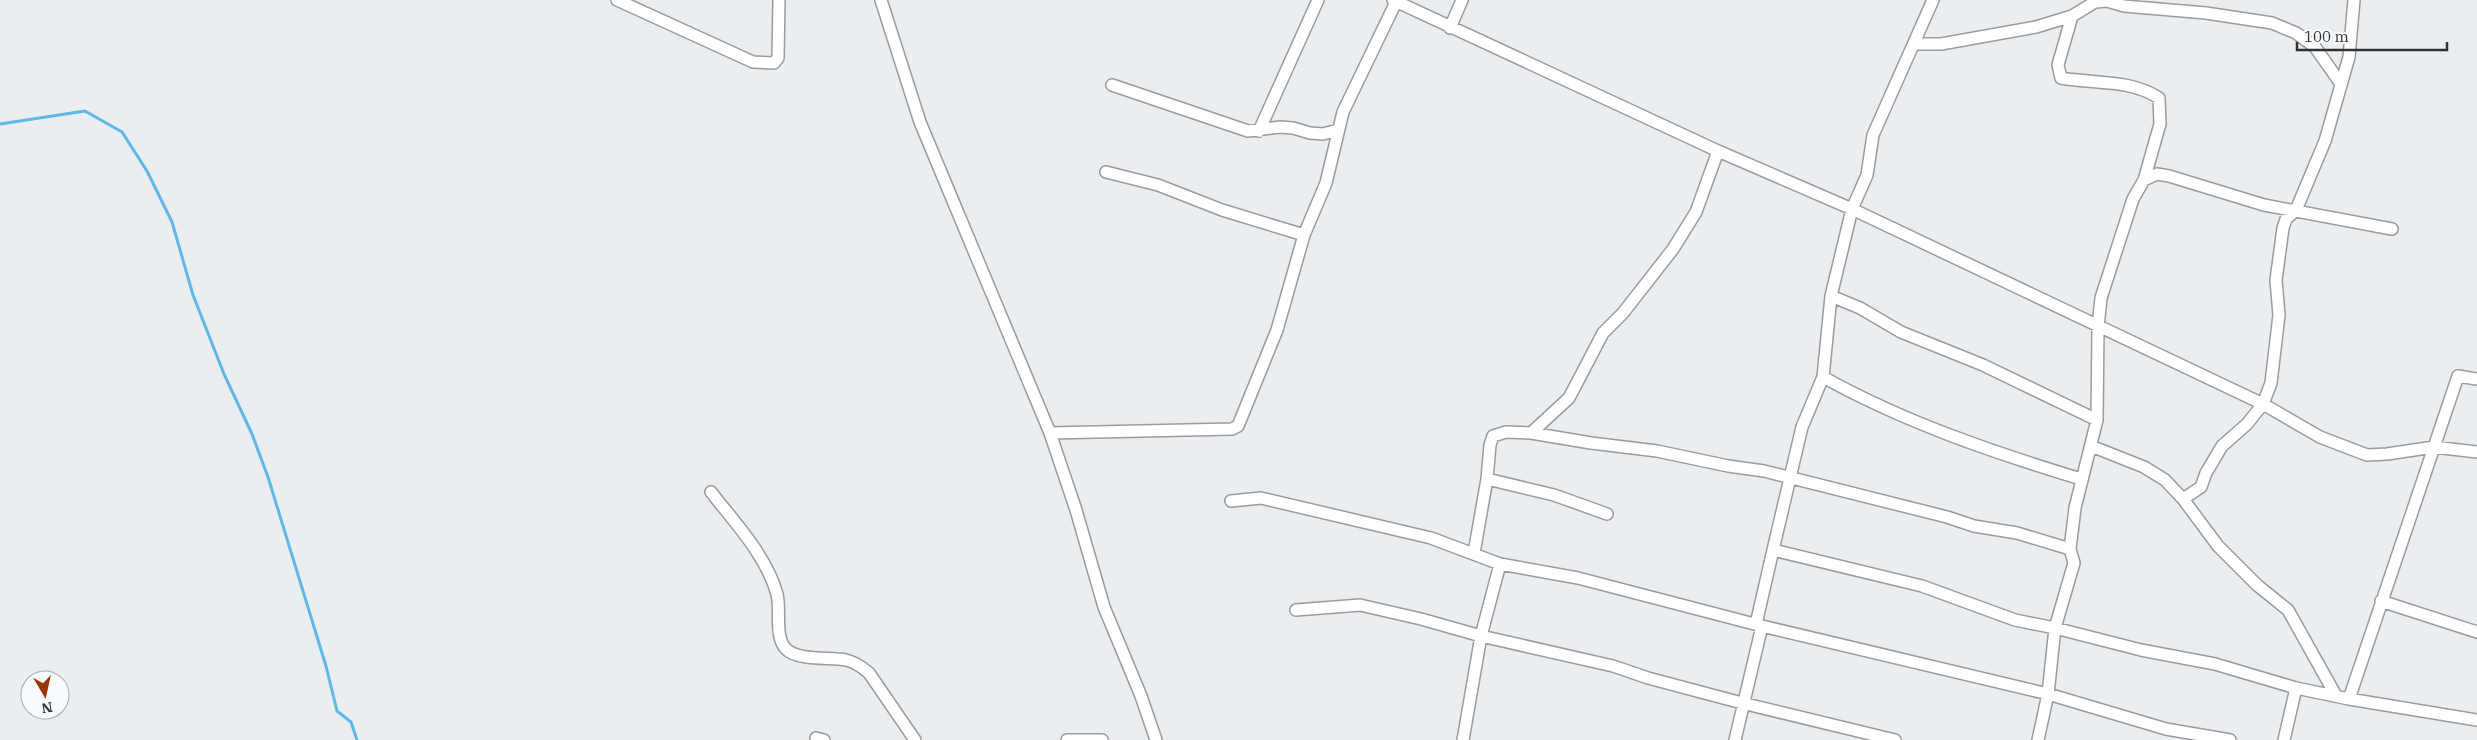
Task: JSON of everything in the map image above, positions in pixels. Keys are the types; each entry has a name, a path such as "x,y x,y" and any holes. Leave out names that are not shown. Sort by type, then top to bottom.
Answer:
{"street":[{"path":"617,0 753,62 764,64 774,63 778,58 779,0"},
{"path":"881,0 920,122 1050,433 1076,510 1104,607 1141,696 1156,740"},
{"path":"1259,131 1318,0"},
{"path":"1450,28 1462,0"},
{"path":"1735,740 1773,550 1802,427 1823,377 1831,296 1852,209 1867,174 1873,135 1933,0"},
{"path":"2183,499 2201,487 2206,472 2222,446 2247,424 2263,404 2271,383 2279,315 2276,280 2278,255 2286,219 2296,210 2325,141 2349,58 2354,0"},
{"path":"1050,433 1222,430 1238,426 1277,330 1304,234 1326,183 1343,112 1394,1 1718,151 1852,209 2263,404 2320,437 2367,455 2387,454 2434,446 2477,452"},
{"path":"1914,44 1941,44 2036,27 2072,16 2084,4 2107,1 2124,6 2206,13 2272,23 2296,33 2315,47 2341,84"},
{"path":"2038,740 2048,694 2055,628 2074,563 2070,549 2075,508 2097,420 2098,327 2101,298 2133,199 2144,180 2160,124 2159,98 2145,89 2061,78 2058,65 2072,16"},
{"path":"1112,85 1232,128 1259,131 1280,127 1323,134 1338,130"},
{"path":"1531,433 1569,398 1603,333 1623,312 1673,250 1696,212 1718,151"},
{"path":"1106,172 1158,185 1222,210 1304,234"},
{"path":"2144,180 2157,174 2169,176 2264,206 2296,210 2392,229"},
{"path":"1831,296 1860,308 1901,332 1983,365 2097,420"},
{"path":"2349,699 2458,376 2477,379"},
{"path":"1823,377 1871,404 1968,442 2081,479"},
{"path":"1474,553 1487,479 1490,445 1493,436 1506,432 1531,433 1657,451 1791,478 1947,517 1974,526 2011,531 2070,549"},
{"path":"2091,446 2144,467 2165,480 2183,499 2218,546 2257,586 2288,610 2335,694"},
{"path":"1487,479 1554,495 1607,514"},
{"path":"712,492 768,570 778,595 781,639 786,650 796,654 846,660 858,665 869,673 913,740 920,740"},
{"path":"1231,501 1261,498 1431,538 1500,564 1578,578 1759,625 2048,694 2166,729 2230,740"},
{"path":"1773,550 1922,586 2015,620 2141,650 2215,664 2296,688 2335,694 2349,699 2477,720"},
{"path":"1463,740 1481,636 1500,564"},
{"path":"2381,600 2477,632"},
{"path":"1296,610 1360,605 1421,619 1481,636 1614,666 1648,678 1742,703 1895,740"},
{"path":"2284,740 2296,688"},
{"path":"1067,740 1102,740"}],"waterway":[{"path":"0,124 85,111 122,132 147,171 172,222 193,295 224,374 252,434 268,477 326,666 337,711 351,722 357,740"}]}
